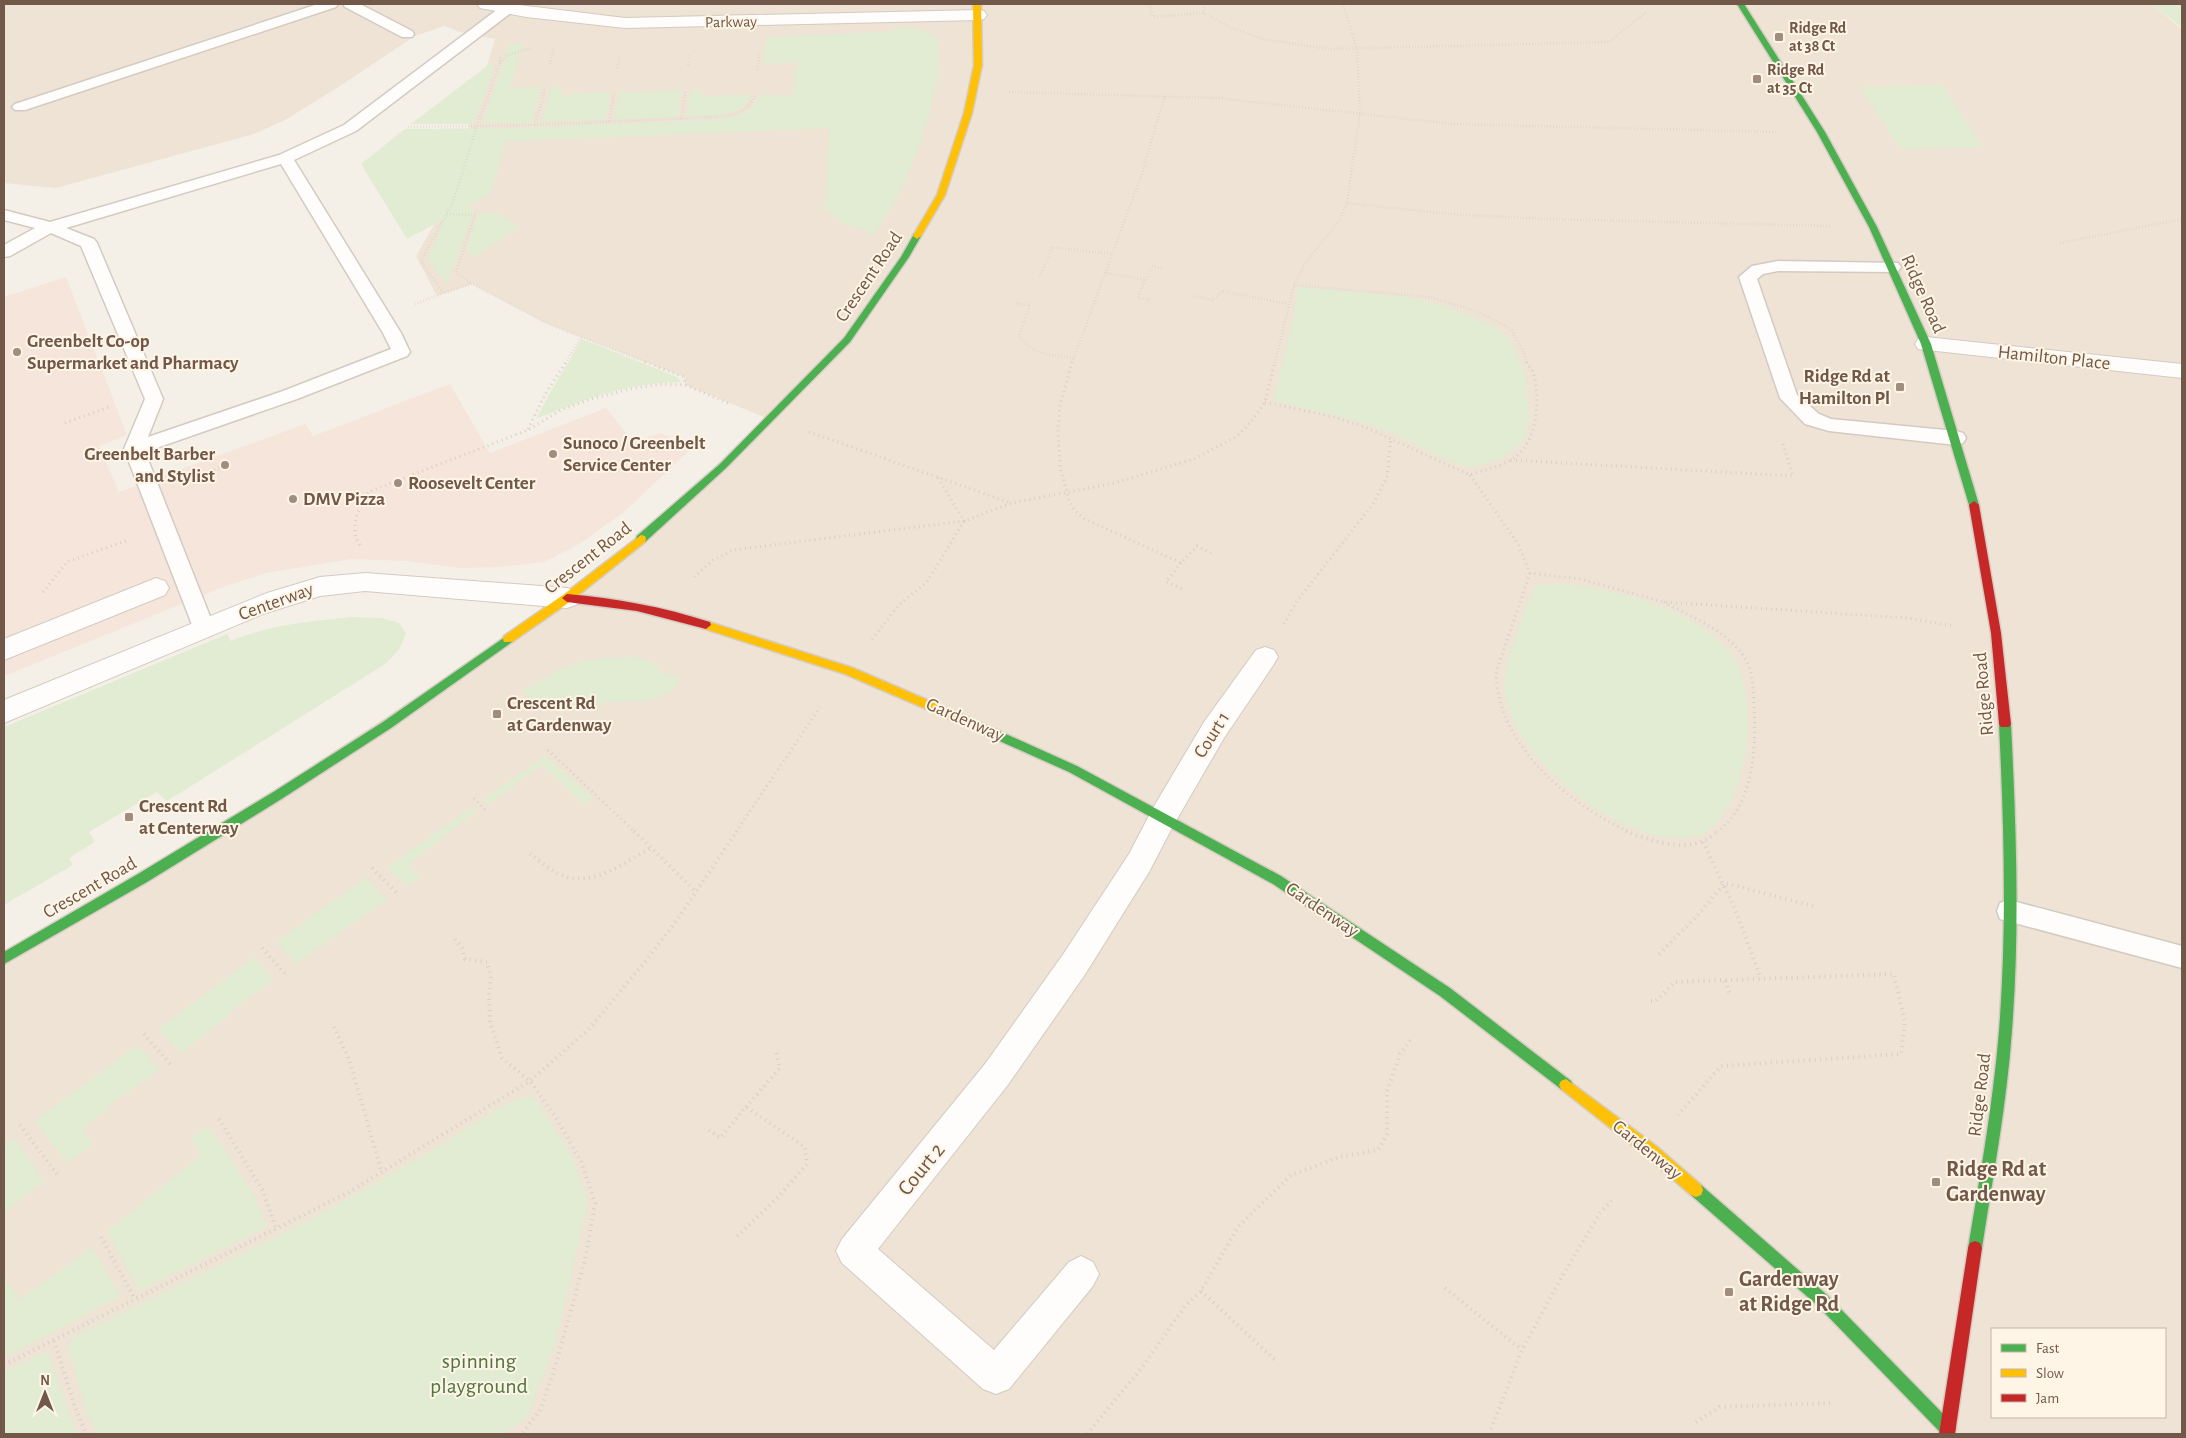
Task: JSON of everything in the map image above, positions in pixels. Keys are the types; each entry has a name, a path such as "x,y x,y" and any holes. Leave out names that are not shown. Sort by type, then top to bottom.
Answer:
{"street":[{"name":"Parkway","path":"486,4 506,9 592,20 651,23 978,9"},
{"name":"Ridge Road","path":"1740,4 1821,132 1873,227 1926,344 1972,496 1996,633 2004,708 2011,834 2008,973 2001,1075 1950,1433"},
{"name":"Crescent Road","path":"4,958 114,896 250,813 370,736 567,598 622,555 702,486 848,340 905,257 941,195 968,113 978,65 978,9"},
{"name":"Hamilton Place","path":"1926,344 2182,371"},
{"name":"Centerway","path":"4,712 204,629 312,587 345,582 567,598"},
{"path":"4,650 156,588"},
{"name":"Gardenway","path":"567,598 604,600 628,604 698,623 848,671 931,704 1073,768 1277,880 1405,964 1523,1051 1651,1151 1822,1300 1950,1433"},
{"name":"Court 1","path":"1163,817 1214,730 1265,657"},
{"name":"Court 2","path":"1081,1274 996,1376 854,1251 996,1075 1140,863 1163,817"}],"lane":[{"path":"20,107 331,4"},
{"path":"350,4 407,34"},
{"path":"4,252 50,228 286,158 350,128 506,9"},
{"path":"134,449 290,395 402,352 286,158"},
{"path":"4,214 50,228 88,243 154,399 134,449 204,629"},
{"path":"1892,267 1778,266 1758,270 1748,277 1789,398 1812,419 1847,428 1956,438"},
{"path":"2009,911 2182,957"}],"path":[{"path":"1149,4 1153,17 1203,13 1224,25 1273,41 1328,49 1609,42 1646,12"},
{"path":"1203,13 1205,9 1204,4"},
{"path":"694,577 712,561 733,548 751,548 964,521 1012,503 1115,483 1194,459 1236,438 1251,422 1265,402 1294,285 1306,262 1339,221 1347,203 1360,113 1357,49 1343,4"},
{"path":"550,64 555,45"},
{"path":"443,294 421,261 454,202 477,126 500,63 508,55 535,47"},
{"path":"500,50 500,63"},
{"path":"756,70 760,52"},
{"path":"535,125 545,88"},
{"path":"681,118 686,91"},
{"path":"972,91 1218,98 1453,124 1821,132"},
{"path":"609,122 614,93"},
{"path":"404,127 535,125 734,114 744,111 753,103 755,95"},
{"path":"1165,96 1155,134 1075,358 1058,420 1059,459 1065,492 1076,512 1100,526 1128,537 1181,563"},
{"path":"1347,203 1450,214 1549,219 1873,227"},
{"path":"447,214 475,215 456,272 472,284 522,312 684,377 685,385"},
{"path":"2060,243 2182,219"},
{"path":"1040,276 1052,247 1112,254"},
{"path":"1150,300 1138,298 1145,280 1152,266 1163,269"},
{"path":"1105,273 1145,280"},
{"path":"410,306 472,284"},
{"path":"1294,285 1430,297 1476,311 1511,329 1524,353 1525,360 1534,374 1537,414 1534,431 1525,448 1510,460 1470,475"},
{"path":"1194,296 1212,300 1222,291 1288,304"},
{"path":"1016,303 1030,305 1019,336 1022,343 1028,348 1051,355 1075,358"},
{"path":"528,430 546,393 582,337"},
{"path":"365,548 353,537 353,528 360,506 368,492 528,430 560,410 630,389 662,384 685,385 730,404"},
{"path":"1265,402 1334,417 1391,438 1470,475 1518,544 1530,573 1496,674 1504,715 1512,732 1533,760 1568,793 1613,825 1657,843 1679,845 1703,842 1730,821 1750,782 1756,720 1751,668 1743,655 1731,641 1664,602"},
{"path":"65,423 115,405"},
{"path":"1510,460 1793,476 1774,415 1798,408"},
{"path":"803,430 1012,503"},
{"path":"1265,657 1298,601 1373,504 1387,477 1391,438"},
{"path":"214,470 225,465"},
{"path":"938,478 964,521"},
{"path":"868,643 900,604 927,582 964,521"},
{"path":"42,593 67,562 130,539"},
{"path":"1185,590 1166,582 1197,546 1213,554"},
{"path":"1530,573 1580,579 1664,602 1907,618 1996,633"},
{"path":"4,1365 382,1173 530,1081 589,1029 644,963 677,920 694,891 820,706"},
{"path":"548,750 613,810 694,891"},
{"path":"474,798 485,810"},
{"path":"1703,842 1737,908 1761,979"},
{"path":"530,854 558,874 577,880 604,874 651,848"},
{"path":"372,868 399,895"},
{"path":"1725,883 1817,907"},
{"path":"1659,954 1725,883"},
{"path":"455,938 462,948 465,959 487,962 491,976 489,996 490,1022 502,1058 530,1081 556,1118 581,1160 595,1203 586,1256 554,1371 540,1410 522,1434"},
{"path":"262,948 286,975"},
{"path":"1651,1001 1656,1001 1675,982 1894,974 1905,1022 1901,1054 1721,1066 1678,1115"},
{"path":"1725,981 1730,994"},
{"path":"334,1028 348,1059 382,1173"},
{"path":"144,1034 170,1065"},
{"path":"1087,1434 1144,1365 1185,1306 1201,1291 1238,1227 1291,1175 1339,1157 1378,1150 1387,1134 1387,1091 1400,1054 1412,1038"},
{"path":"709,1130 720,1138 780,1068 776,1051"},
{"path":"734,1239 778,1197 807,1164 805,1147 746,1107"},
{"path":"219,1119 263,1191 276,1228"},
{"path":"20,1125 57,1174"},
{"path":"1489,1434 1522,1350 1600,1213 1614,1198"},
{"path":"101,1237 135,1299"},
{"path":"1445,1288 1522,1350"},
{"path":"1201,1291 1275,1360"},
{"path":"54,1341 75,1407 86,1434"},
{"path":"1696,1422 1720,1407 1833,1403"}],"shaded area":[{"path":"4,4 2151,4 2182,29 2182,1434 4,1434 4,958 114,896 567,598 769,419 685,385 684,377 548,324 472,284 437,296 416,256 446,204 495,39 460,32 444,26 415,36 285,120 254,134 56,188 4,183"},
{"name":"Roosevelt Center","path":"66,277 127,435 99,446 119,492 305,424 313,436 450,384 490,453 606,408 631,439 646,438 660,433 693,447 623,513 581,543 544,562 501,567 462,568 407,561 352,559 266,573 226,586 4,676 4,297"}],"green space":[{"path":"2151,4 2182,4 2182,29 2180,26"},
{"path":"902,27 917,28 937,38 939,55 937,76 927,123 919,147 893,205 874,234 843,223 825,209 830,128 506,141 491,193 466,207 475,209 446,285 427,258 445,219 407,239 361,164 405,129 508,128 711,120 739,115 752,108 759,95 793,96 795,69 798,68 798,62 764,64 765,43 769,37 887,32"},
{"path":"509,44 523,44 510,88 541,87 532,123 483,124"},
{"path":"491,63 495,64 474,124 411,124"},
{"path":"1942,85 1983,147 1900,149 1860,87"},
{"path":"551,87 562,87 560,95 610,92 606,120 541,122"},
{"path":"691,89 702,89 702,96 750,95 750,100 744,106 729,113 711,116 686,116"},
{"path":"682,90 678,117 614,119 620,93"},
{"path":"478,213 498,213 519,226 476,257 466,250"},
{"path":"1298,287 1402,296 1443,305 1498,328 1511,340 1526,378 1529,421 1524,441 1502,458 1471,468 1451,462 1392,433 1360,422 1276,401 1274,399 1294,317"},
{"path":"582,339 677,377 681,382 642,385 607,393 536,419"},
{"path":"1537,584 1581,586 1641,599 1682,616 1700,626 1730,652 1742,675 1745,689 1748,719 1746,748 1735,792 1726,811 1703,834 1683,838 1654,835 1632,828 1610,817 1569,789 1551,772 1522,737 1510,713 1505,678 1506,669 1525,611"},
{"path":"351,617 382,618 399,623 406,633 399,650 385,664 180,793 166,801 157,792 89,832 95,842 69,858 73,865 4,905 4,727 227,634 231,641 275,627"},
{"path":"636,657 653,662 662,672 680,678 680,681 672,691 652,700 539,706 522,692 572,664 599,659"},
{"path":"546,755 593,798 584,805 542,765 488,805 482,800"},
{"path":"472,807 477,811 408,865 421,877 407,887 387,867"},
{"path":"366,877 387,900 296,964 276,942"},
{"path":"254,957 274,980 230,1012 228,1017 181,1053 158,1029"},
{"path":"137,1045 160,1070 112,1103 109,1108 82,1129 93,1145 67,1163 34,1121"},
{"name":"spinning playground","path":"524,1096 535,1098 572,1156 588,1201 555,1346 526,1419 502,1434 98,1434 87,1414 69,1350 74,1337 313,1218 424,1155 499,1108"},
{"path":"207,1126 224,1148 255,1197 267,1227 139,1291 107,1231 201,1155 191,1138"},
{"path":"14,1138 44,1181 4,1212 4,1145"},
{"path":"92,1247 121,1296 4,1358 4,1276 19,1300"},
{"path":"47,1351 77,1434 4,1434 4,1372"}],"traffic: fast":[{"path":"1740,4 1821,132 1873,227 1926,344 1974,505"},
{"path":"641,539 723,466 847,340 905,257 917,236"},
{"path":"4,958 143,878 279,795 387,725 508,639"},
{"path":"1975,1248 1998,1098 2008,989 2010,856 2005,724"},
{"path":"979,727 1073,769 1277,880 1445,992 1566,1085"},
{"path":"1696,1190 1822,1300 1948,1429"}],"traffic: slow":[{"path":"917,236 941,195 968,113 978,65 977,4"},
{"path":"508,639 567,598 641,539"},
{"path":"706,625 849,671 979,727"},
{"path":"1566,1085 1651,1151 1696,1190"}],"traffic: jam":[{"path":"1974,505 1996,633 2005,724"},
{"path":"567,598 637,607 706,625"},
{"path":"1947,1434 1975,1248"}],"place":[{"name":"Ridge Rd at 38 Ct","path":"1779,37"},
{"name":"Ridge Rd at 35 Ct","path":"1757,79"},
{"name":"Greenbelt Co-op Supermarket and Pharmacy","path":"17,352"},
{"name":"Ridge Rd at Hamilton Pl","path":"1900,387"},
{"name":"Sunoco / Greenbelt Service Center","path":"553,454"},
{"name":"Greenbelt Barber and Stylist","path":"225,465"},
{"name":"Roosevelt Center","path":"398,483"},
{"name":"DMV Pizza","path":"293,499"},
{"name":"Crescent Rd at Gardenway","path":"497,714"},
{"name":"Crescent Rd at Centerway","path":"129,817"},
{"name":"Ridge Rd at Gardenway","path":"1936,1182"},
{"name":"Gardenway at Ridge Rd","path":"1729,1292"}]}
